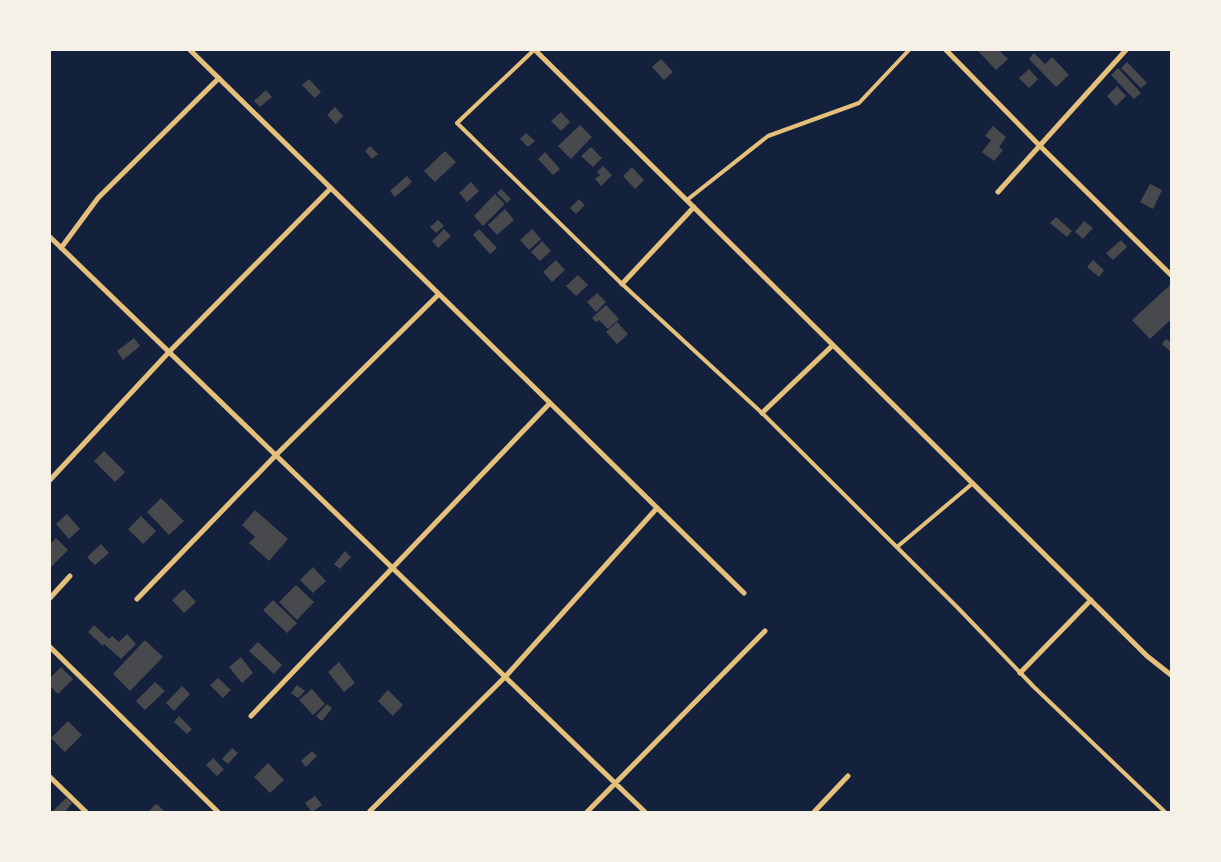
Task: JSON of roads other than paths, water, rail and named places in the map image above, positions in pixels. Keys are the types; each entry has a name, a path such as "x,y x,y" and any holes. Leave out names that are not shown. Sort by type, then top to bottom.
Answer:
{"street":[{"path":"190,50 744,594"},
{"path":"534,50 1147,656 1171,675"},
{"path":"946,50 1171,275"},
{"path":"998,192 1126,50"},
{"path":"62,248 98,198 219,78"},
{"path":"50,480 169,352 331,188"},
{"path":"622,284 694,207"},
{"path":"50,237 645,812"},
{"path":"137,599 276,455 439,294"},
{"path":"762,413 833,345"},
{"path":"251,716 550,403"},
{"path":"370,811 505,677 657,508"},
{"path":"50,598 70,576"},
{"path":"1020,673 1091,600"},
{"path":"587,812 765,631"},
{"path":"50,647 218,812"},
{"path":"814,812 848,776"},
{"path":"50,777 86,812"}],"lane":[{"path":"534,50 457,123 622,284 762,413 1020,673 1165,812"},
{"path":"687,200 768,136 859,103 909,50"},
{"path":"897,547 973,483"}]}
